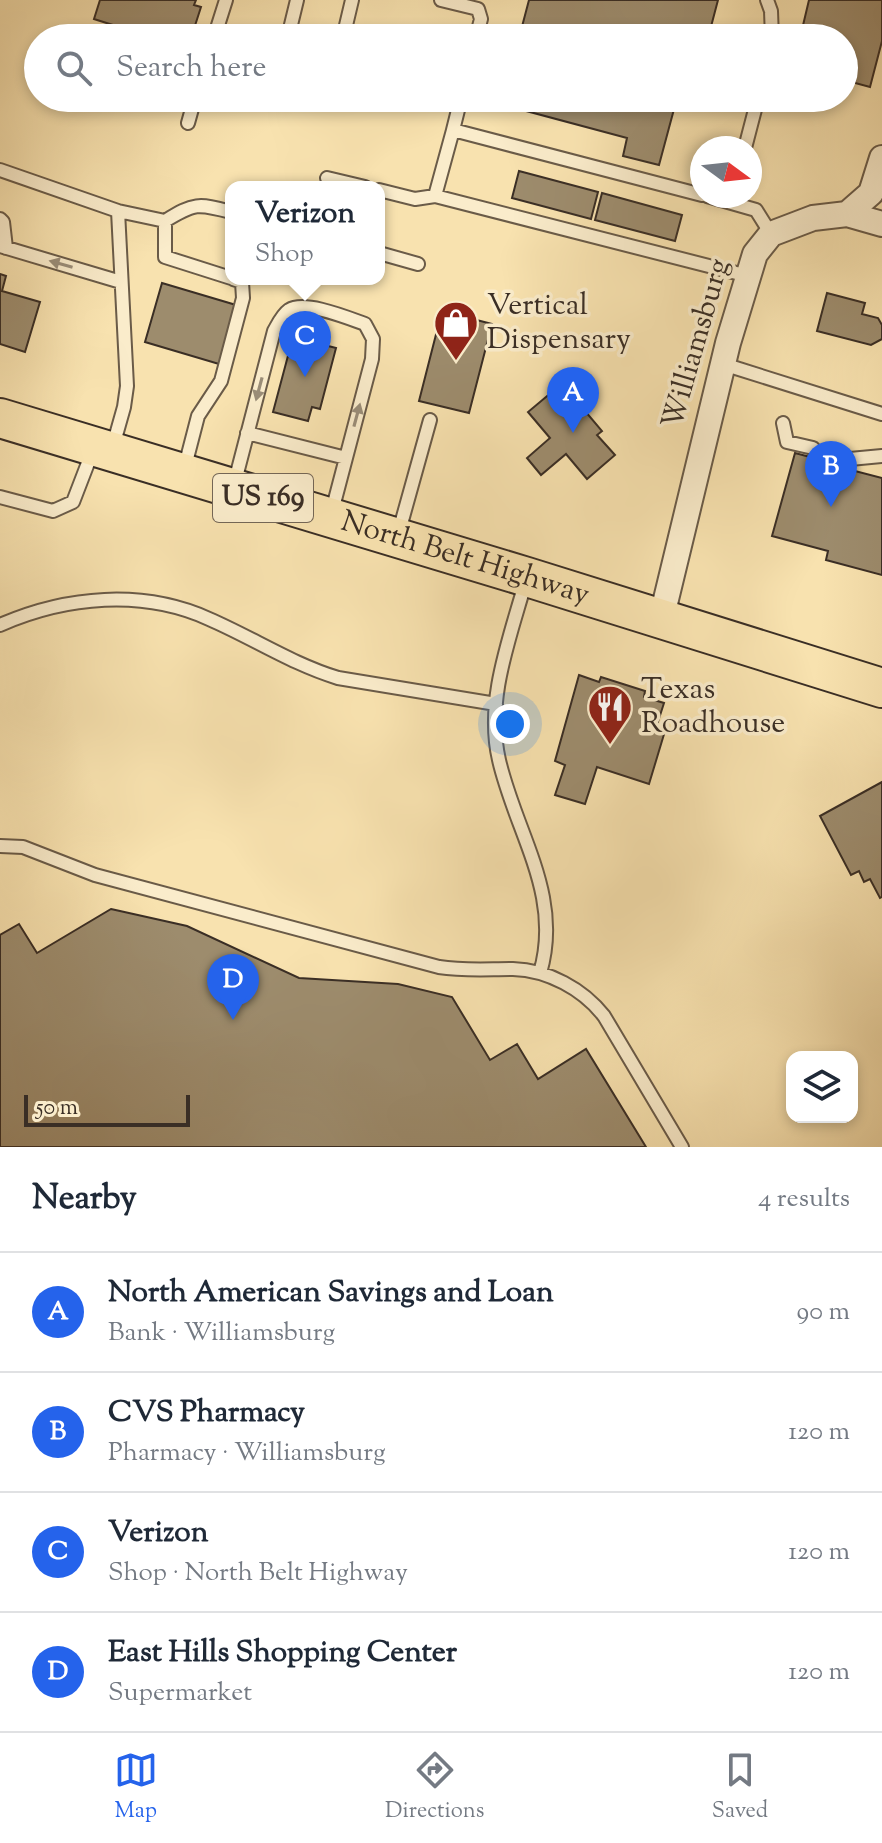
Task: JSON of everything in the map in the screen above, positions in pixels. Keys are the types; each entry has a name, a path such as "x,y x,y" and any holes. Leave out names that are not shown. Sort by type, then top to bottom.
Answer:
{"main road":[{"name":"North Belt Highway","path":"0,418 882,688"}],"street":[{"path":"847,214 871,193 882,158"},
{"path":"847,214 882,224"},
{"name":"Williamsburg","path":"661,620 723,364 755,254 771,234 813,218 847,214"}],"lane":[{"path":"218,24 226,0"},
{"path":"291,24 297,0"},
{"path":"346,24 352,0"},
{"path":"441,0 478,9 480,24"},
{"path":"767,0 771,24"},
{"path":"188,123 191,112"},
{"path":"435,196 458,112"},
{"path":"748,136 754,112"},
{"path":"453,130 690,191"},
{"path":"0,170 118,211 165,221 184,209 204,204 225,210"},
{"path":"327,178 340,181"},
{"path":"385,192 415,199 435,196 748,276"},
{"path":"752,208 771,234"},
{"path":"0,497 53,511 73,502 124,407 127,386 118,211"},
{"path":"0,219 3,222 3,247 121,282"},
{"path":"165,221 165,257 225,277"},
{"path":"385,255 418,264"},
{"path":"183,473 198,416 221,381 243,298 242,285"},
{"path":"233,488 274,331 282,317 291,309 301,306 344,316 365,324 373,339 372,359 330,518"},
{"path":"723,364 882,414"},
{"path":"397,538 430,420"},
{"path":"783,423 787,442 813,448"},
{"path":"247,433 346,458"},
{"path":"831,453 850,459 882,456"},
{"path":"527,577 496,704 499,760 544,893 547,949 540,973"},
{"path":"0,625 59,605 139,599 184,609 210,619 274,652 338,678 496,704"},
{"path":"0,846 23,847 95,875 439,967 459,970 515,969 540,973 591,1000 604,1016 682,1147"}],"building":[{"path":"100,0 196,0 194,5 201,7 196,24 110,24 94,19"},
{"path":"529,0 718,0 712,24 523,24"},
{"path":"809,0 882,0 882,41 870,87 858,84 858,24 803,24"},
{"path":"530,112 673,112 659,165 623,156 627,138"},
{"path":"519,171 598,192 591,219 512,198"},
{"path":"602,193 682,215 675,241 595,220"},
{"path":"0,274 6,276 2,291 40,302 25,352 0,344"},
{"path":"162,283 236,305 219,364 145,342"},
{"path":"827,293 865,303 862,314 878,318 882,325 882,339 871,345 817,331"},
{"name":"Vertical Dispensary","path":"442,311 492,324 469,413 419,401"},
{"path":"293,337 336,348 320,409 312,407 308,421 273,412"},
{"path":"558,387 576,409 580,405 602,431 597,435 615,455 587,479 566,454 541,475 527,458 550,438 528,412"},
{"path":"813,444 832,449 828,464 882,478 882,575 826,560 828,551 772,536 795,453 810,457"},
{"name":"Texas Roadhouse","path":"579,675 599,682 601,677 645,691 644,697 664,703 656,728 665,731 649,784 597,767 585,804 555,795 565,765 555,761"},
{"path":"882,782 880,898 870,879 864,882 859,871 851,875 820,816"},
{"path":"111,909 187,926 299,978 398,984 452,997 490,1060 517,1044 538,1079 586,1049 646,1147 0,1147 0,935 19,924 37,953"}],"place":[{"name":"Vertical Dispensary","path":"456,362"},
{"name":"Verizon","path":"305,377"},
{"name":"North American Savings and Loan","path":"573,433"},
{"name":"CVS Pharmacy","path":"831,507"},
{"name":"Texas Roadhouse","path":"610,746"},
{"name":"East Hills Shopping Center","path":"233,1020"}]}
